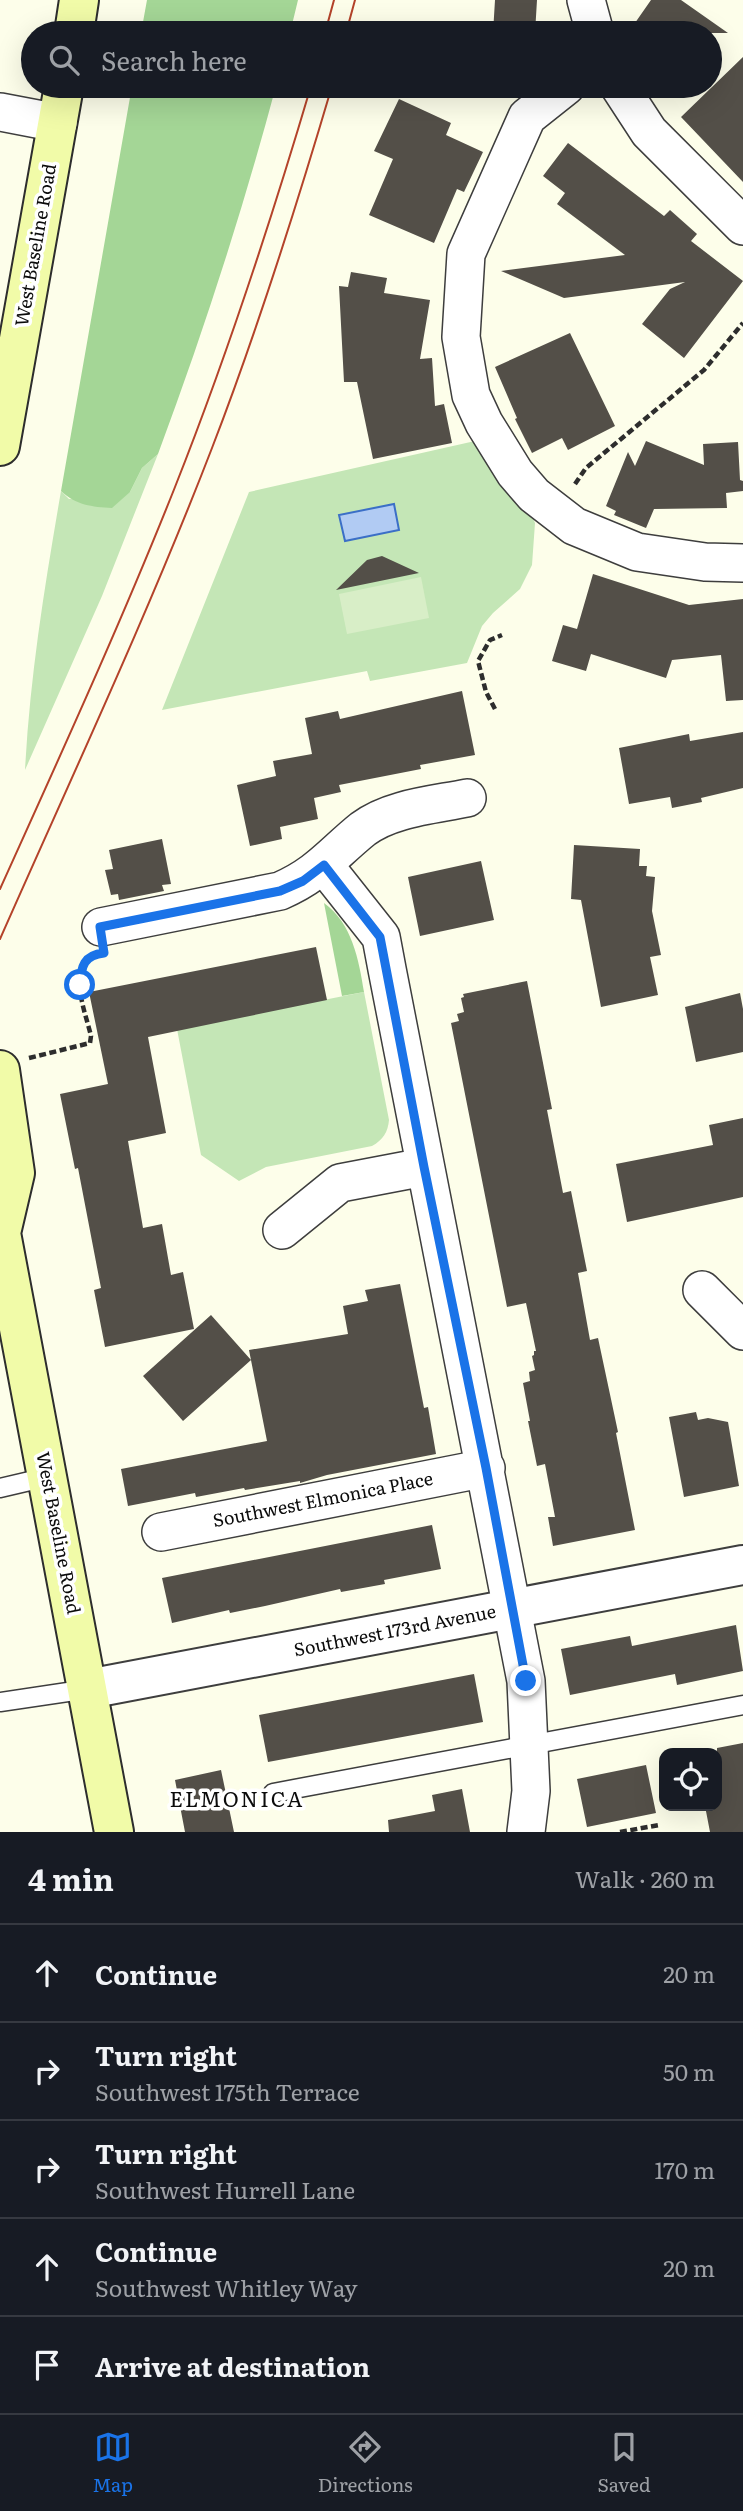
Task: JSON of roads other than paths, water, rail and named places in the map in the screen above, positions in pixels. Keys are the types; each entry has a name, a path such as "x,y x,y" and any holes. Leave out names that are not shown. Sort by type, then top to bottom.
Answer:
{"main road":[{"path":"76,21 79,0"},
{"name":"West Baseline Road","path":"0,446 62,98"},
{"name":"West Baseline Road","path":"11,1065 15,1173 0,1233 114,1832"}],"street":[{"path":"586,0 591,21"},
{"path":"551,98 527,117 466,254 461,337 471,395 484,424 515,473 534,495 574,526 637,552 705,562 743,563"},
{"path":"627,98 649,132 743,226"},
{"path":"0,112 58,123"},
{"path":"100,927 280,891 303,881 364,829 387,816 467,798"},
{"path":"324,865 380,937 526,1681 531,1791 526,1832"},
{"path":"282,1230 340,1183 424,1167"},
{"path":"702,1290 743,1331"},
{"name":"Southwest Elmonica Place","path":"161,1532 486,1468"},
{"name":"Southwest 173rd Avenue","path":"88,1689 743,1565"}],"lane":[{"path":"0,1489 47,1477"},
{"path":"0,1702 88,1689"},
{"path":"274,1793 743,1705"}],"water":[{"path":"394,504 399,530 345,541 339,515"}],"tram line":[{"path":"328,21 334,0"},
{"path":"349,21 355,0"},
{"path":"0,889 112,639 194,438 248,288 307,98"},
{"path":"0,939 136,633 212,448 276,268 328,98"}],"district":[{"name":"ELMONICA","path":"237,1800"}]}
